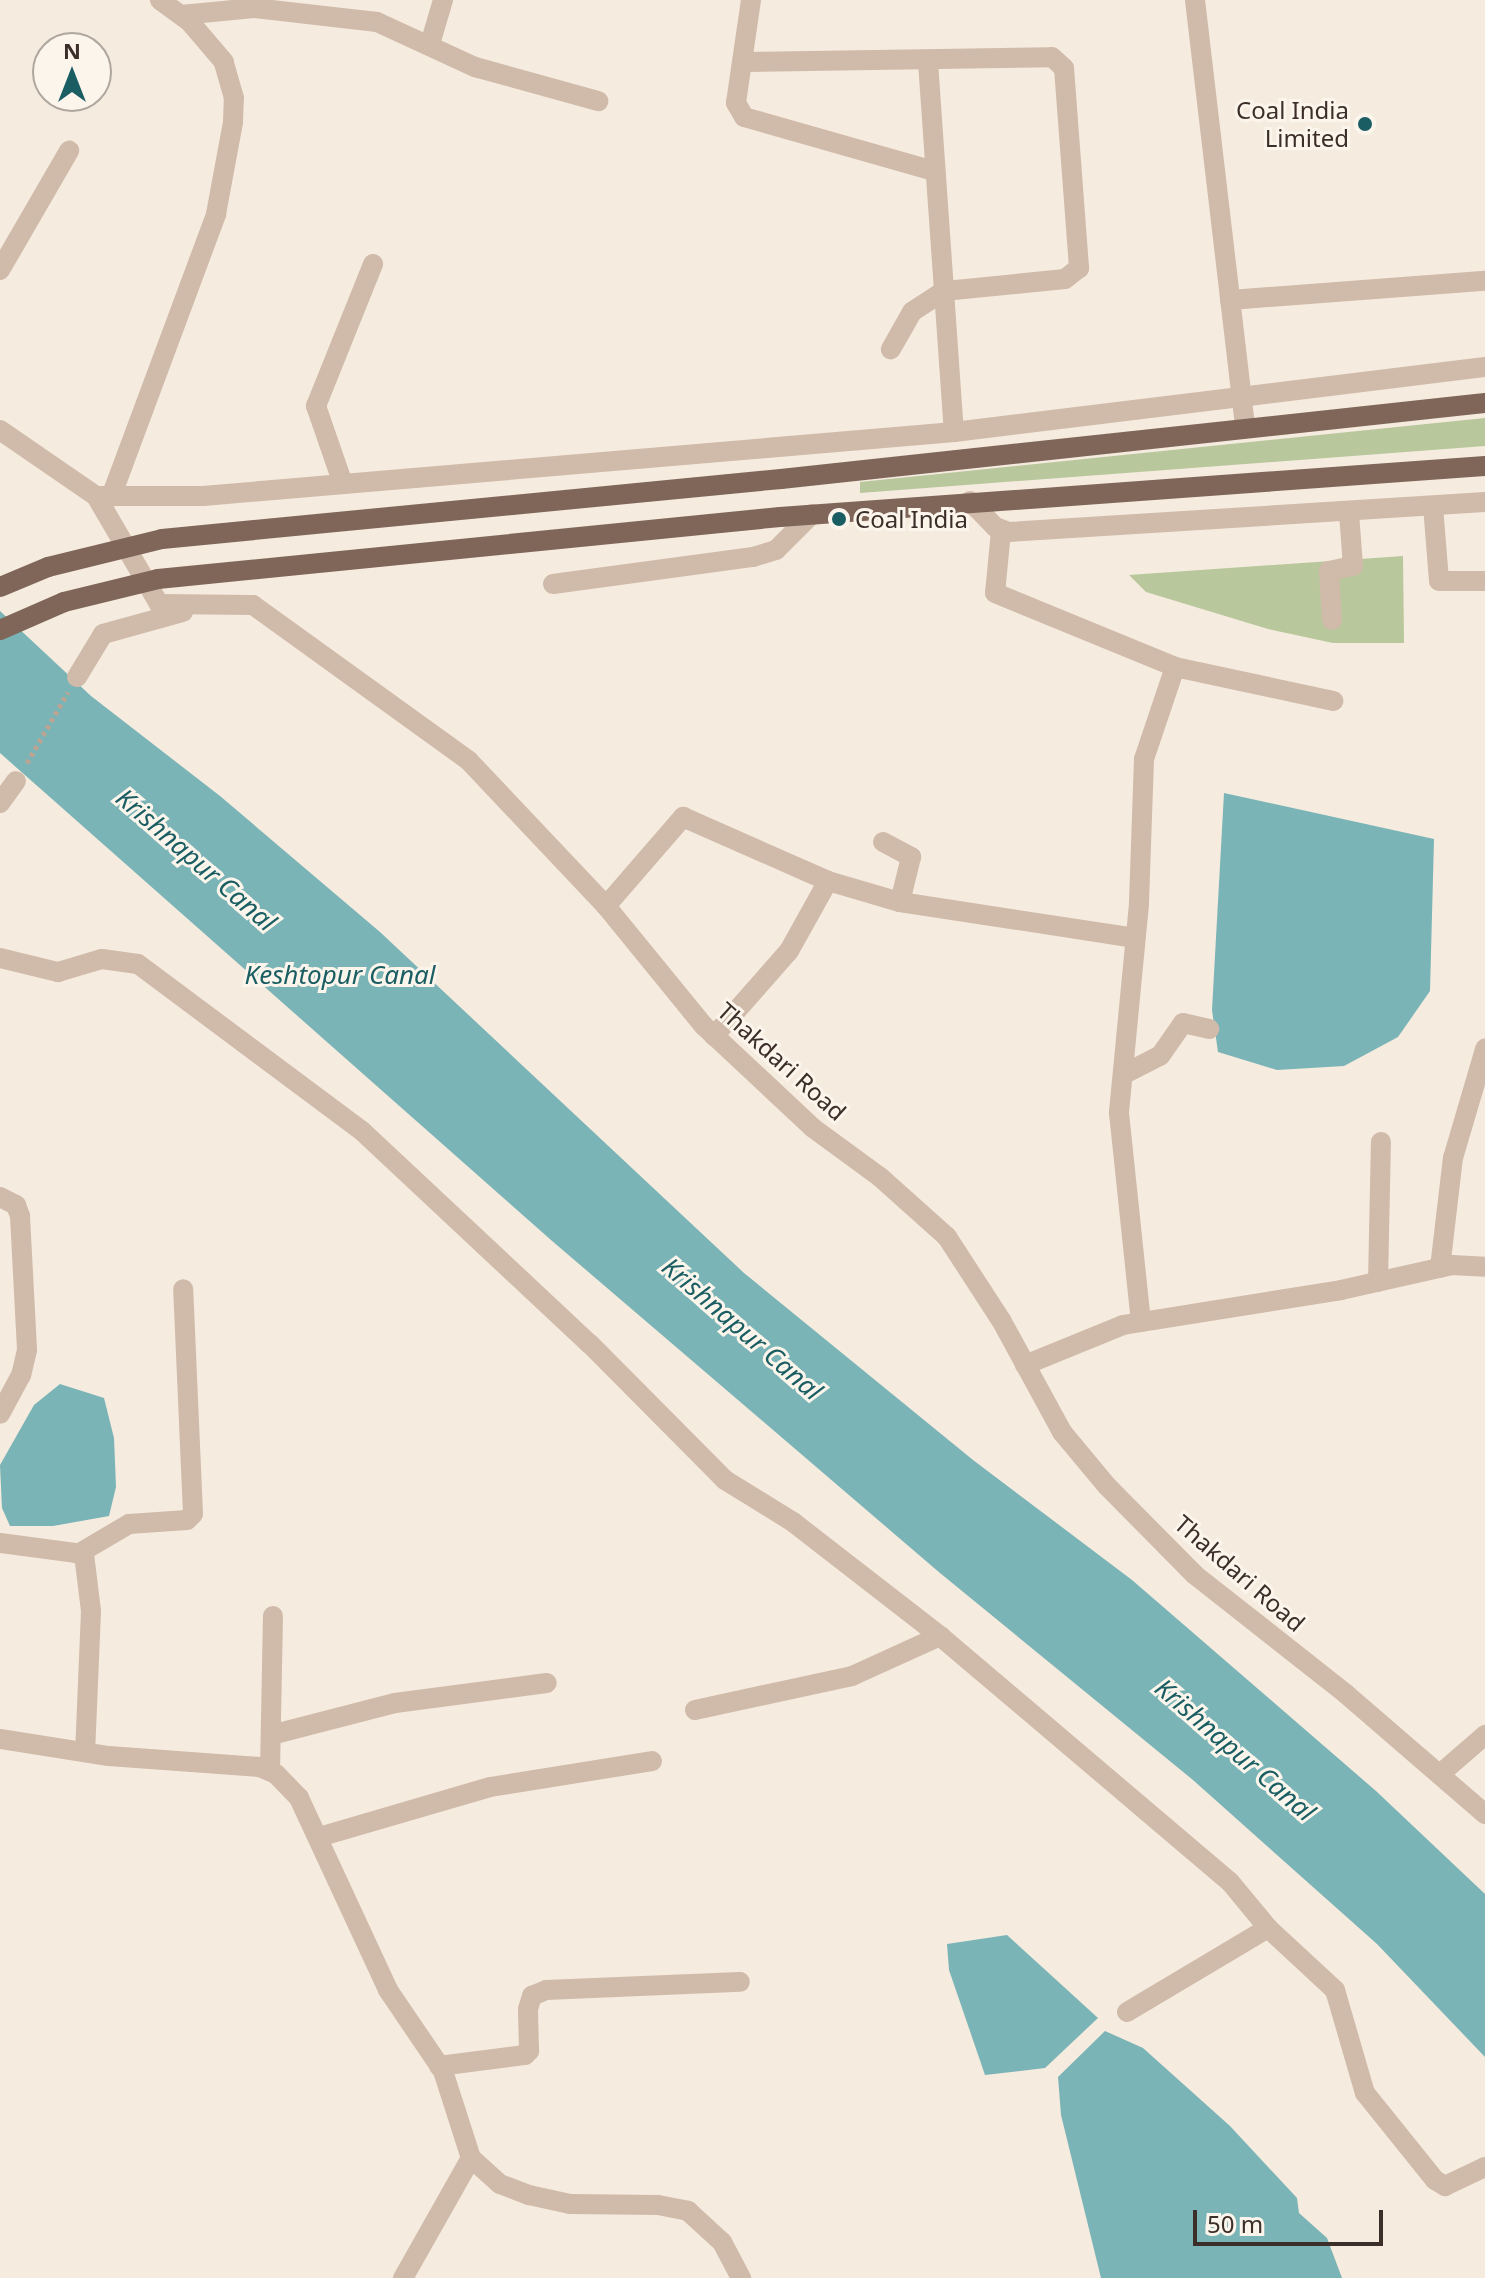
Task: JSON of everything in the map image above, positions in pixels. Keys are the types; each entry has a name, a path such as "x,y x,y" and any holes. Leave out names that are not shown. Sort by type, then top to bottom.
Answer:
{"main road":[{"path":"0,587 48,567 162,539 781,479 1485,403"},
{"path":"0,630 64,602 158,579 812,514 1485,466"}],"street":[{"path":"160,0 181,15 224,62 234,98 229,156 216,214 104,497 343,484 954,432 1485,367"},
{"path":"430,44 443,0"},
{"path":"751,0 736,103 744,117 933,171"},
{"path":"1195,0 1245,428"},
{"path":"181,15 254,8 389,24 488,72 598,101"},
{"path":"743,62 1059,60 1079,268 1065,279 944,291 912,312 891,349"},
{"path":"928,62 933,171 954,432"},
{"path":"0,270 69,151"},
{"path":"343,484 316,406 373,264"},
{"path":"1230,300 1485,281"},
{"name":"Thakdari Road","path":"0,430 104,497 159,604 246,604 265,611 469,761 606,906 651,968 714,1036 813,1128 880,1177 947,1237 1062,1432 1195,1575 1485,1814"},
{"path":"970,501 1001,531 1349,513 1485,502"},
{"path":"1433,506 1439,581 1485,581"},
{"path":"1332,620 1329,571 1353,566 1349,513"},
{"path":"553,584 753,557 776,550 812,514"},
{"path":"1001,531 995,593 1175,667 1333,701"},
{"path":"77,677 103,634 210,606"},
{"path":"1141,1322 1119,1113 1126,1073 1144,759 1175,667"},
{"path":"0,803 16,781"},
{"path":"606,906 683,817 828,881 900,902 1135,938"},
{"path":"883,842 911,857 900,902"},
{"path":"714,1036 789,951 828,881"},
{"path":"0,958 58,972 102,959 138,964 362,1131 590,1344 725,1480 793,1522 940,1636 1219,1871 1268,1928 1335,1990 1365,2093 1435,2180 1445,2186 1485,2167"},
{"path":"1126,1073 1154,1062 1183,1023 1209,1029"},
{"path":"1440,1268 1453,1158 1485,1049"},
{"path":"1378,1282 1381,1142"},
{"path":"0,1197 16,1205 20,1216 27,1350 21,1375 0,1414"},
{"path":"1025,1365 1094,1333 1141,1322 1378,1282 1440,1268 1485,1267"},
{"path":"78,1554 129,1524 187,1520 193,1514 183,1289"},
{"path":"0,1543 84,1554 91,1611 85,1752"},
{"path":"270,1771 273,1616"},
{"path":"695,1710 852,1676 940,1636"},
{"path":"271,1735 395,1703 547,1683"},
{"path":"1440,1774 1485,1735"},
{"path":"0,1739 85,1752 270,1771 299,1798 388,1990 439,2066 471,2158 500,2184 529,2195 570,2204 688,2211 722,2242 741,2278"},
{"path":"319,1837 490,1787 652,1761"},
{"path":"1127,2012 1268,1928"},
{"path":"439,2066 525,2055 529,2051 528,2009 532,1996 546,1990 740,1982"},
{"path":"403,2278 471,2158"}],"path":[{"path":"16,781 77,677"}],"green space":[{"path":"1485,418 1485,446 860,493 860,482"},
{"path":"1403,556 1404,643 1333,643 1268,629 1146,592 1129,575"}],"water":[{"name":"Keshtopur Canal","path":"0,611 91,696 220,796 380,932 744,1273 973,1460 1132,1580 1376,1791 1485,1894 1485,2057 1377,1944 1193,1780 940,1573 551,1240 0,753"},
{"path":"1224,793 1434,839 1430,991 1398,1037 1344,1066 1277,1070 1218,1052 1212,1010"},
{"path":"60,1384 104,1398 114,1438 116,1487 109,1516 53,1526 10,1526 2,1508 0,1465 34,1405"},
{"path":"1007,1935 1098,2018 1045,2068 985,2075 949,1970 947,1944"},
{"path":"1105,2031 1143,2048 1230,2126 1297,2198 1299,2213 1327,2238 1342,2278 1101,2278 1061,2115 1058,2077"}],"place":[{"name":"Coal India Limited","path":"1365,124"},
{"name":"Coal India","path":"839,519"}],"water label":[{"name":"Krishnapur Canal","path":"196,860"},
{"name":"Krishnapur Canal","path":"742,1329"},
{"name":"Krishnapur Canal","path":"1235,1750"}]}
